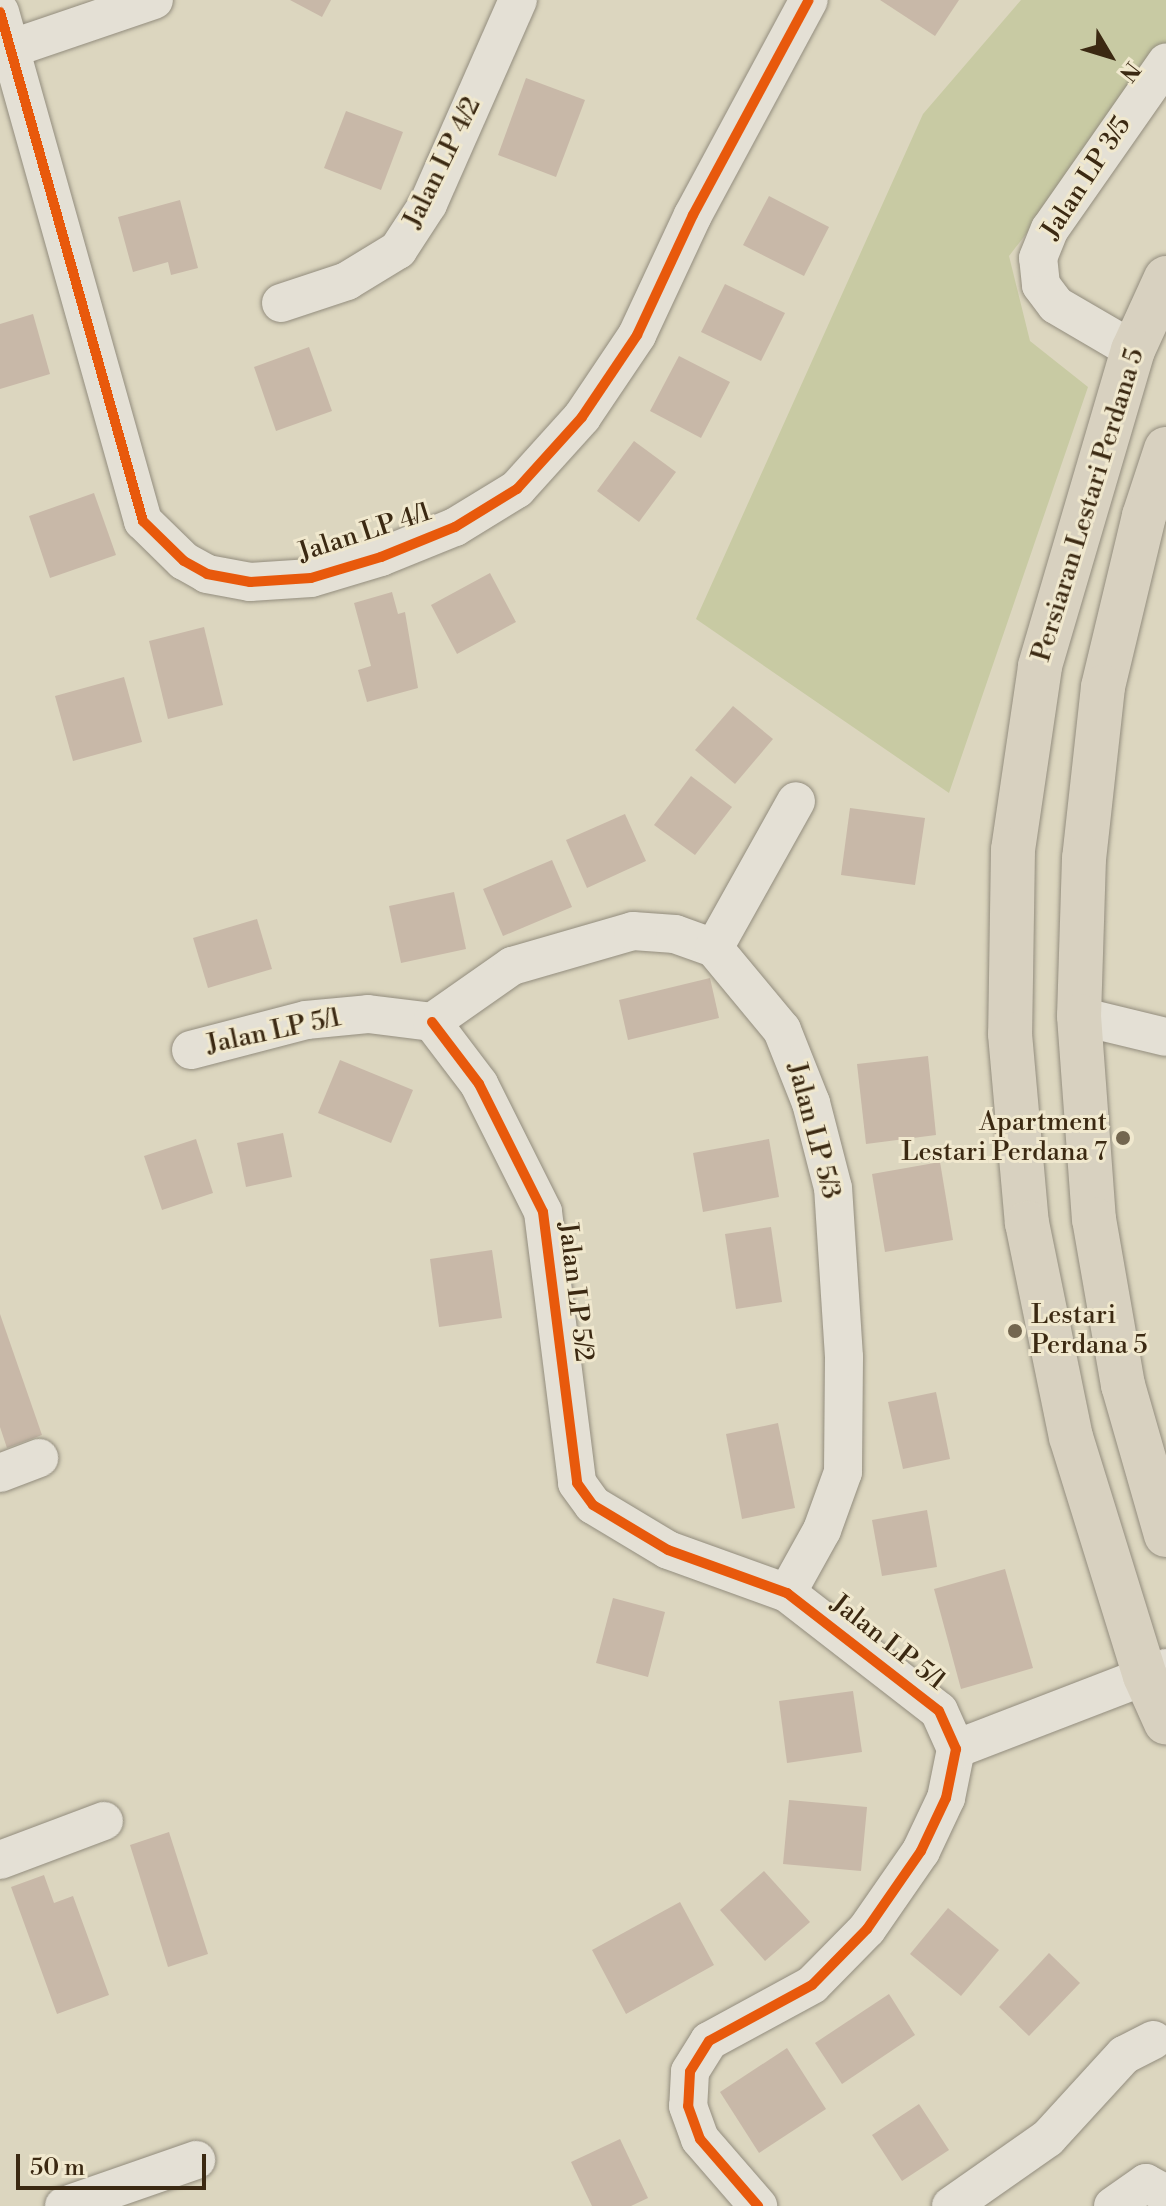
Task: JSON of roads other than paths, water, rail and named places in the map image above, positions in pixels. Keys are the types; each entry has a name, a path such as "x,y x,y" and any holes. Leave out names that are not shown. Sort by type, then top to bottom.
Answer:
{"main road":[{"name":"Persiaran Lestari Perdana 5","path":"1166,278 1133,350 1040,667 1013,850 1010,1034 1027,1223 1071,1437 1156,1672 1166,1723"},
{"path":"1166,449 1144,516 1103,687 1084,858 1079,1016 1094,1219 1123,1385 1166,1535"}],"street":[{"path":"10,49 154,0"},
{"name":"Jalan LP 4/2","path":"281,303 347,281 398,250 428,204 518,0"},
{"name":"Jalan LP 4/1","path":"0,12 143,521 184,561 207,574 250,582 311,578 381,557 455,527 517,489 582,417 637,335 700,202 809,0"},
{"name":"Jalan LP 3/5","path":"1133,350 1056,305 1041,285 1038,258 1050,229 1166,63"},
{"path":"432,1022 512,966 633,931 675,934 714,948 796,801"},
{"name":"Jalan LP 5/3","path":"714,948 755,990 782,1030 811,1103 833,1188 844,1357 843,1472 822,1530 787,1593"},
{"name":"Jalan LP 5/1","path":"191,1050 306,1020 368,1014 432,1022"},
{"path":"1079,1016 1166,1037"},
{"name":"Jalan LP 5/2","path":"432,1022 479,1084 543,1212 577,1483 593,1505 668,1550"},
{"path":"0,1473 39,1458"},
{"name":"Jalan LP 5/1","path":"668,1550 787,1593 939,1711 956,1749"},
{"path":"758,2206 700,2139 688,2106 690,2072 709,2041 812,1985 867,1929 921,1851 946,1798 956,1749 1156,1672"},
{"path":"0,1860 104,1821"},
{"path":"951,2206 1048,2138 1124,2055 1153,2040"},
{"path":"64,2206 196,2160"},
{"path":"1113,2206 1156,2188"}],"place":[{"name":"Apartment Lestari Perdana 7","path":"1123,1138"},
{"name":"Lestari Perdana 5","path":"1015,1331"}]}
